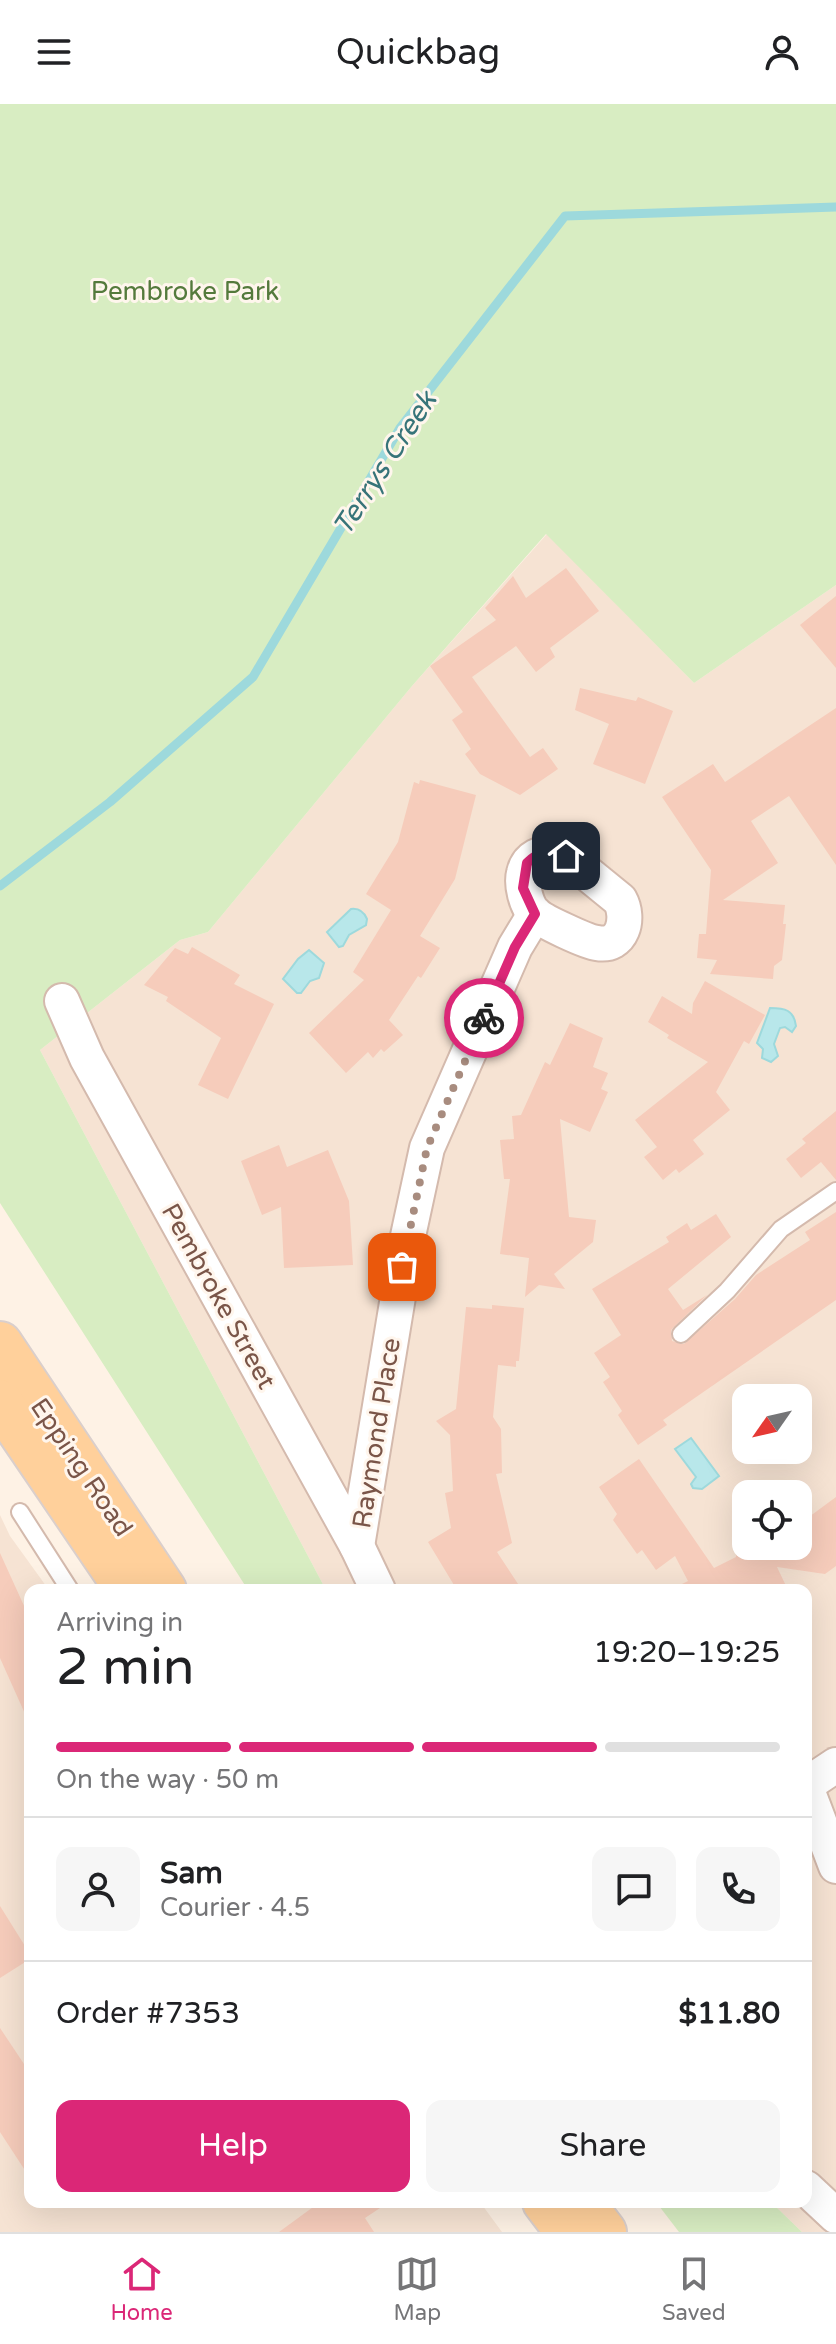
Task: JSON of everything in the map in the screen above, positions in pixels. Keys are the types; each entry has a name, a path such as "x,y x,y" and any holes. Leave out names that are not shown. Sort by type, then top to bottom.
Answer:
{"main road":[{"name":"Epping Road","path":"0,1344 160,1584"},
{"name":"Epping Road","path":"0,1402 124,1584"},
{"path":"550,2208 568,2232"},
{"path":"586,2208 604,2232"}],"street":[{"name":"Raymond Place","path":"357,1546 408,1236 427,1148 515,947 535,914"},
{"name":"Pembroke Street","path":"62,1001 87,1058 375,1584"},
{"path":"812,1782 836,1765"},
{"path":"812,1802 836,1866"},
{"path":"812,2194 836,2216"}],"lane":[{"path":"681,1334 727,1291 781,1229 836,1191"},
{"path":"20,1512 66,1584"}],"shaded area":[{"path":"547,534 694,683 836,585 836,2232 802,2232 777,2208 812,2208 812,1584 323,1584 40,1050 180,940 208,932 412,686"},
{"path":"0,1515 10,1536 45,1584 24,1584 24,2208 484,2208 502,2232 0,2232"}],"green space":[{"name":"Pembroke Park","path":"0,104 836,104 836,585 694,683 546,534 412,686 208,932 180,940 40,1050 323,1584 244,1584 0,1203"},
{"path":"661,2208 777,2208 802,2232 679,2232"}],"water":[{"path":"351,909 363,912 366,925 349,935 343,946 339,947 327,932"},
{"path":"309,950 324,963 319,978 310,981 301,993 297,993 283,979"},
{"path":"770,1008 788,1011 796,1026 792,1032 785,1027 780,1028 774,1044 778,1056 771,1062 762,1058 763,1049 757,1043"},
{"path":"691,1438 719,1476 702,1489 693,1488 691,1484 696,1477 675,1449"}],"building":[{"path":"566,568 599,611 550,648 555,657 536,672 516,646 472,677 530,757 543,748 558,769 520,795 480,774 465,754 471,749 452,720 463,712 430,666 496,620 485,608 513,576 526,598"},
{"path":"836,596 836,668 800,625"},
{"path":"580,688 636,701 638,697 673,711 645,784 593,764 609,724 575,710"},
{"path":"836,708 836,865 789,796 751,821 778,863 723,900 785,905 782,960 774,966 773,979 710,974 717,960 697,958 699,934 706,934 711,870 662,797 713,764 725,782"},
{"path":"420,780 476,795 455,879 420,936 440,948 389,1020 403,1035 373,1058 368,1052 346,1073 309,1033 364,980 353,972 391,910 366,894 398,842 414,782 419,784"},
{"path":"192,947 240,975 234,984 274,1004 228,1099 198,1085 221,1038 166,1001 168,997 144,985 175,948 188,954"},
{"path":"705,981 765,1015 749,1044 744,1041 716,1092 730,1110 693,1140 704,1154 679,1173 676,1169 663,1180 644,1157 657,1147 635,1120 708,1062 667,1038 669,1035 648,1022 662,996 692,1014 693,1003"},
{"path":"570,1023 603,1038 593,1067 608,1073 601,1089 608,1092 590,1132 560,1119 569,1217 596,1220 593,1242 554,1274 565,1289 539,1285 525,1297 529,1258 500,1254 510,1179 504,1179 500,1140 514,1139 512,1116 521,1115 545,1062 550,1065"},
{"path":"836,1111 836,1180 821,1162 801,1178 786,1159 806,1143 802,1139"},
{"path":"279,1145 287,1167 328,1150 349,1201 353,1265 284,1268 281,1207 262,1215 241,1161"},
{"path":"836,1212 836,1300 663,1420 667,1425 638,1445 618,1415 622,1411 603,1382 610,1377 594,1353 621,1335 592,1289 669,1242 666,1237 687,1223 691,1230 716,1214 731,1237 668,1289 683,1310 707,1295 671,1330 672,1341 684,1344 735,1299 756,1275 810,1240 805,1232"},
{"path":"492,1305 524,1308 519,1361 516,1361 516,1367 498,1365 493,1417 501,1429 502,1473 496,1474 512,1543 497,1552 518,1584 453,1584 428,1542 451,1528 445,1493 453,1491 450,1435 436,1421 456,1409 466,1307 492,1309"},
{"path":"639,1459 714,1568 732,1559 812,1560 812,1515 836,1497 836,1566 825,1574 777,1567 785,1584 682,1584 688,1581 675,1556 656,1570 642,1550 637,1554 613,1520 617,1514 599,1487"},
{"path":"0,1553 24,1606 24,1712 0,1658"},
{"path":"0,1906 24,1944 24,1963 0,1978"},
{"path":"0,2028 24,2064 24,2169 0,2132"},
{"path":"312,2208 380,2208 365,2218 374,2232 279,2232"}],"waterway":[{"name":"Terrys Creek","path":"0,886 110,802 253,677 400,428 565,216 836,207"}],"way so far":[{"path":"402,1267 427,1148 484,1018"}],"route":[{"path":"484,1018 515,947 535,914 523,888 527,863 540,853 557,851 566,856"}]}
